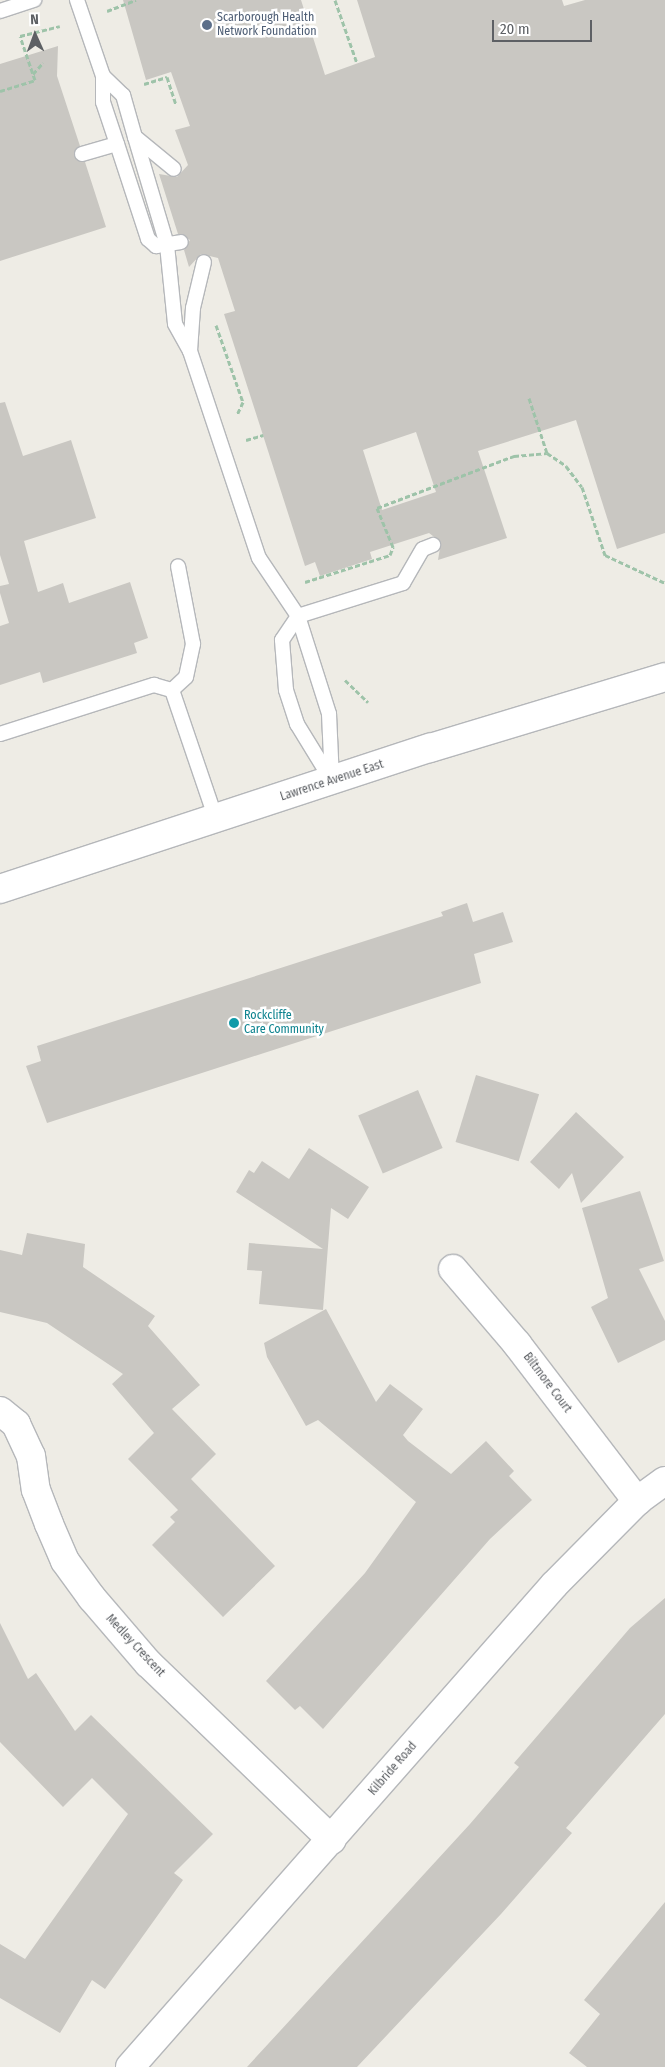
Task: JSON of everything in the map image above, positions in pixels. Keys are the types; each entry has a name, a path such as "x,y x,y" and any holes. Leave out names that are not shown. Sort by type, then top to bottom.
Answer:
{"street":[{"name":"Lawrence Avenue East","path":"0,889 332,781 665,677"},
{"name":"Biltmore Court","path":"452,1269 517,1344 637,1500"},
{"name":"Medley Crescent","path":"0,1411 16,1424 31,1456 36,1490 65,1561 97,1605 148,1663 332,1840"},
{"name":"Kilbride Road","path":"130,2067 332,1840 554,1585 637,1500 665,1481"}],"lane":[{"path":"0,11 34,0"},
{"path":"77,0 103,76 103,102 148,239 156,246 181,242"},
{"path":"103,76 123,95 167,245 175,324 190,350 259,558 298,616 329,714 332,781"},
{"path":"136,137 174,169"},
{"path":"82,154 117,144"},
{"path":"190,350 193,308 204,262"},
{"path":"332,781 297,724 286,690 282,640 298,616 403,583 423,549 433,546"},
{"path":"172,690 186,677 194,644 178,566"},
{"path":"0,734 154,685 172,690"},
{"path":"172,690 216,819"}],"path":[{"path":"110,19 106,10 136,0"},
{"path":"335,0 357,64"},
{"path":"0,91 35,80 20,36 61,26"},
{"path":"33,74 43,63"},
{"path":"134,81 142,85 167,77 176,104"},
{"path":"211,322 219,327 243,402 236,418 238,426"},
{"path":"529,398 547,453 566,466 582,487 605,554 665,583"},
{"path":"240,433 246,449"},
{"path":"243,440 263,435"},
{"path":"300,582 312,582 390,555 393,547 377,508 479,467 514,456 547,453"},
{"path":"341,673 368,702"}],"building":[{"path":"123,0 301,0 325,75 375,57 357,0 562,0 564,6 585,0 665,0 665,533 617,549 576,420 478,451 507,538 438,560 441,542 429,533 370,552 372,559 320,576 315,562 305,566 224,314 235,311 218,258 201,254 189,267 184,250 190,240 178,234 159,174 177,177 188,165 175,130 190,126 171,72 146,80","holes":["416,432 436,492 382,510 363,450"]},
{"path":"58,46 57,76 80,146 74,156 85,162 106,227 0,261 0,64"},
{"path":"5,402 23,456 71,440 96,518 24,541 38,592 63,583 69,603 130,582 148,638 134,643 137,653 43,683 40,672 0,685 0,626 9,623 0,593 0,586 9,584 0,555 0,403"},
{"name":"Rockcliffe Care Community","path":"467,903 473,922 503,912 513,942 474,954 481,983 47,1123 26,1066 41,1061 37,1046 443,916 441,912"},
{"path":"476,1075 539,1094 519,1161 456,1142"},
{"path":"418,1090 443,1148 383,1173 358,1115"},
{"path":"576,1112 624,1157 581,1203 572,1173 559,1189 530,1162"},
{"path":"309,1148 369,1187 348,1219 331,1208 323,1310 259,1304 262,1271 247,1270 249,1243 323,1249 236,1192 249,1170 254,1173 262,1161 289,1179"},
{"path":"640,1191 664,1261 639,1269 665,1321 665,1340 618,1363 591,1307 608,1298 582,1208"},
{"path":"27,1233 85,1244 83,1267 155,1316 148,1326 200,1385 172,1409 216,1454 191,1479 275,1566 223,1617 152,1545 175,1522 170,1517 178,1510 128,1459 154,1433 112,1384 123,1374 47,1323 0,1312 0,1250 22,1255"},
{"path":"326,1309 376,1402 390,1384 423,1409 403,1435 408,1441 451,1474 486,1441 514,1471 509,1476 532,1500 490,1539 323,1729 300,1706 295,1710 266,1681 365,1573 416,1502 318,1420 306,1426 267,1357 264,1343"},
{"path":"665,1598 665,1714 566,1828 572,1833 501,1914 357,2067 247,2067 470,1824 519,1767 514,1763 630,1628"},
{"path":"0,1623 28,1679 36,1673 75,1731 91,1715 213,1834 174,1873 183,1880 105,1989 92,1980 60,2033 0,1998 0,1944 25,1959 128,1814 92,1778 63,1807 0,1742"},
{"path":"665,1902 665,2067 587,2067 569,2053 600,2014 584,2000"}],"place":[{"name":"Scarborough Health Network Foundation","path":"207,25"},
{"name":"Rockcliffe Care Community","path":"234,1023"}]}
